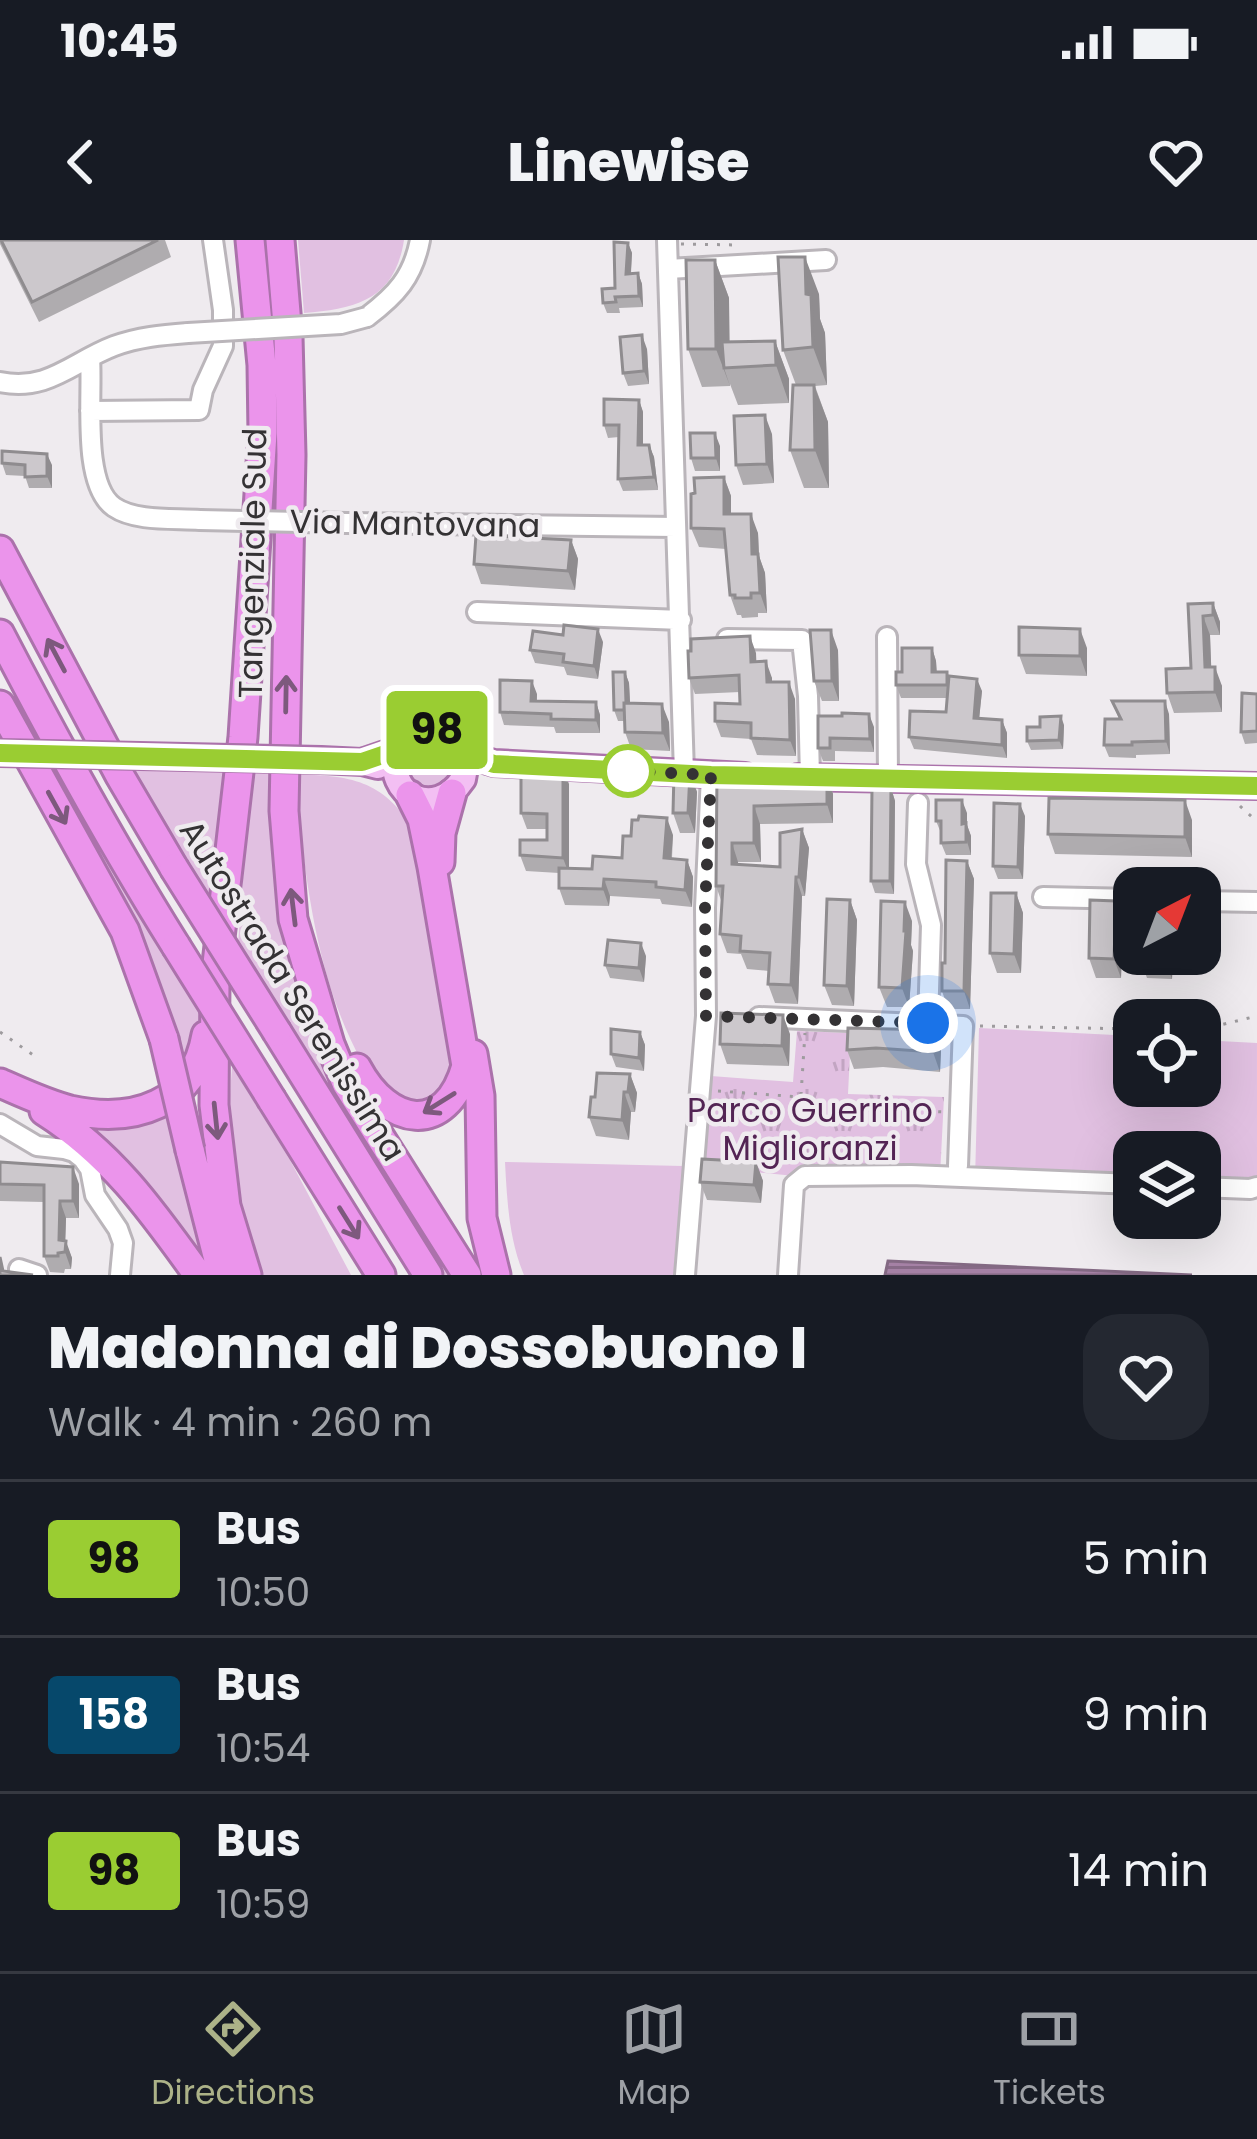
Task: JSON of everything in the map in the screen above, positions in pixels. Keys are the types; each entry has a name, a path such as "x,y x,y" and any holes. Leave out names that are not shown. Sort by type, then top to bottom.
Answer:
{"highway":[{"name":"Tangenziale Sud","path":"247,1275 226,1206 214,1105 215,981 243,737 263,433 250,240"},
{"name":"Tangenziale Sud","path":"283,240 291,455 284,812 293,919 346,1083 467,1275"},
{"name":"Autostrada Serenissima","path":"0,550 174,868 428,1275"},
{"path":"0,634 135,880 381,1275"},
{"path":"0,705 124,932 164,1039 223,1275"},
{"path":"460,772 441,832 440,864 480,1096 482,1218 496,1275"},
{"path":"312,985 363,1079 387,1106 402,1113 427,1114 447,1104 459,1089 466,1066 425,835 401,773"},
{"path":"199,1275 123,1175 66,1125 0,1083 74,1111 131,1112 168,1100 199,1065 215,981"}],"main road":[{"path":"401,773 407,736 431,729 448,734 460,772"},
{"path":"0,753 362,762 401,773 418,799 436,800 460,772 494,764 711,775 1248,786"}],"street":[{"path":"90,410 199,410 202,390 224,346 213,240"},
{"path":"0,382 42,383 141,337 341,324 367,316 411,275 420,240"},
{"path":"667,242 684,773"},
{"path":"668,269 826,260"},
{"name":"Via Mantovana","path":"90,358 90,438 103,495 116,508 137,515 200,520 676,526"},
{"path":"477,612 802,640 810,777"},
{"path":"887,637 888,780"},
{"path":"685,1275 700,1090 723,1016 705,908 711,775"},
{"path":"1248,786 1255,813"},
{"path":"918,803 916,864 932,925 928,1023"},
{"path":"1043,897 1113,899"},
{"path":"1221,901 1257,902"},
{"path":"723,1016 963,1026 958,1166"},
{"path":"0,1124 37,1146 64,1149 83,1159 90,1168 95,1195 123,1243 120,1275"},
{"path":"788,1275 794,1185 805,1176 1113,1183"},
{"path":"1221,1188 1257,1187"}],"path":[{"path":"667,242 740,244 739,240"},
{"path":"1221,1024 1257,1016"},
{"path":"806,1019 803,1107 960,1112"},
{"path":"963,1026 1113,1029"},
{"path":"0,1032 39,1059"},
{"path":"700,1090 800,1097"}],"green space":[{"path":"298,240 404,240 392,276 370,297 341,308 304,313"},
{"path":"422,736 449,744 458,770 441,791 413,789 401,755"},
{"path":"43,768 54,768 201,1016 186,1071"},
{"path":"133,771 227,771 210,899"},
{"path":"251,773 278,774 295,951 458,1275 445,1275 238,944"},
{"path":"294,774 349,779 377,790 414,830 456,1078 429,1105 399,1103 366,1068 346,1029 314,922"},
{"path":"979,1028 1113,1035 1113,1107 1221,1107 1221,1041 1257,1043 1257,1183 1221,1183 1221,1131 1113,1131 1113,1182 975,1180"},
{"name":"Parco Guerrino Miglioranzi","path":"797,1031 851,1033 848,1094 944,1097 940,1176 805,1177 701,1167 711,1076 793,1082"},
{"path":"232,1066 290,1160 351,1275 258,1275 236,1191 229,1110"},
{"path":"173,1106 216,1275 68,1118"},
{"path":"505,1162 683,1166 675,1275 524,1275 512,1234"}],"shaded area":[{"path":"888,1261 1192,1275 885,1275"}],"building":[{"path":"1,240 158,240 32,302"},
{"path":"614,242 628,243 626,274 638,273 639,296 603,303 602,289 615,288"},
{"path":"778,257 805,257 813,347 783,350"},
{"path":"686,260 715,260 716,349 688,349"},
{"path":"642,335 644,371 623,373 620,337"},
{"path":"775,341 776,365 724,368 722,342"},
{"path":"793,385 814,385 815,450 790,450"},
{"path":"604,399 639,400 638,445 649,445 654,477 618,479 619,425 604,425"},
{"path":"765,415 767,464 736,465 734,416"},
{"path":"690,433 715,433 716,458 691,458"},
{"path":"2,451 47,454 47,476 25,477 25,465 2,463"},
{"path":"724,477 724,514 751,514 760,593 751,593 751,598 730,595 724,529 691,528 694,478"},
{"path":"476,535 571,540 568,571 474,564"},
{"path":"1213,603 1213,615 1203,616 1205,667 1215,667 1215,692 1167,693 1166,669 1191,668 1188,604"},
{"path":"564,625 598,629 594,666 563,662 564,654 530,650 533,631 563,635"},
{"path":"1019,627 1080,629 1080,656 1019,655"},
{"path":"810,630 831,630 832,681 814,681"},
{"path":"750,636 751,662 766,661 767,682 789,682 790,740 751,738 751,723 715,721 715,703 740,704 739,675 689,678 691,639"},
{"path":"902,648 932,648 932,672 947,672 947,685 896,685 896,672 902,672"},
{"path":"613,672 625,672 624,710 614,710"},
{"path":"949,676 977,679 974,718 1002,720 1002,745 909,737 910,711 946,712"},
{"path":"500,680 532,681 531,701 596,702 596,720 500,712"},
{"path":"1242,693 1257,694 1257,731 1241,732"},
{"path":"1112,701 1165,701 1166,741 1104,745 1105,719 1121,719"},
{"path":"624,703 662,704 663,733 625,732"},
{"path":"869,714 870,739 830,738 830,748 818,748 818,716"},
{"path":"1061,716 1059,740 1027,741 1027,727 1040,727 1040,717"},
{"path":"521,765 563,768 563,858 520,855 520,840 547,840 547,814 521,813"},
{"path":"674,772 690,773 688,813 673,813"},
{"path":"717,773 827,775 827,804 754,806 754,843 732,843 732,864 780,867 780,833 802,829 791,985 768,984 770,953 740,951 741,936 720,934 723,886 716,886"},
{"path":"872,788 891,788 890,881 871,881"},
{"path":"1049,798 1185,800 1185,837 1048,834"},
{"path":"936,800 962,800 966,842 941,843"},
{"path":"994,803 1020,804 1018,867 993,866"},
{"path":"667,818 664,858 687,860 685,890 656,887 656,882 604,879 603,889 559,888 559,868 592,869 593,856 622,858 623,836 631,836 632,820"},
{"path":"946,860 967,861 964,991 942,991"},
{"path":"991,893 1016,893 1014,954 990,953"},
{"path":"827,899 850,900 847,986 824,985"},
{"path":"1090,900 1113,901 1113,959 1089,958"},
{"path":"881,901 905,902 902,988 879,987"},
{"path":"608,940 641,943 639,968 605,965"},
{"path":"721,1013 783,1015 782,1046 720,1044"},
{"path":"848,1028 934,1030 933,1052 847,1050"},
{"path":"611,1029 640,1032 639,1058 611,1054"},
{"path":"597,1073 630,1074 622,1120 589,1117"},
{"path":"702,1159 756,1162 754,1185 700,1182"},
{"path":"0,1162 73,1167 73,1201 60,1201 59,1240 66,1241 65,1252 44,1256 44,1185 0,1184"},
{"path":"0,1257 3,1271 33,1275 0,1275"}],"bus line":[{"name":"98","path":"0,753 362,762 397,750 414,732 431,729 455,739 464,754 494,764 711,775 1257,786"}],"route":[{"path":"628,771 711,775 706,1016 928,1023"}]}
